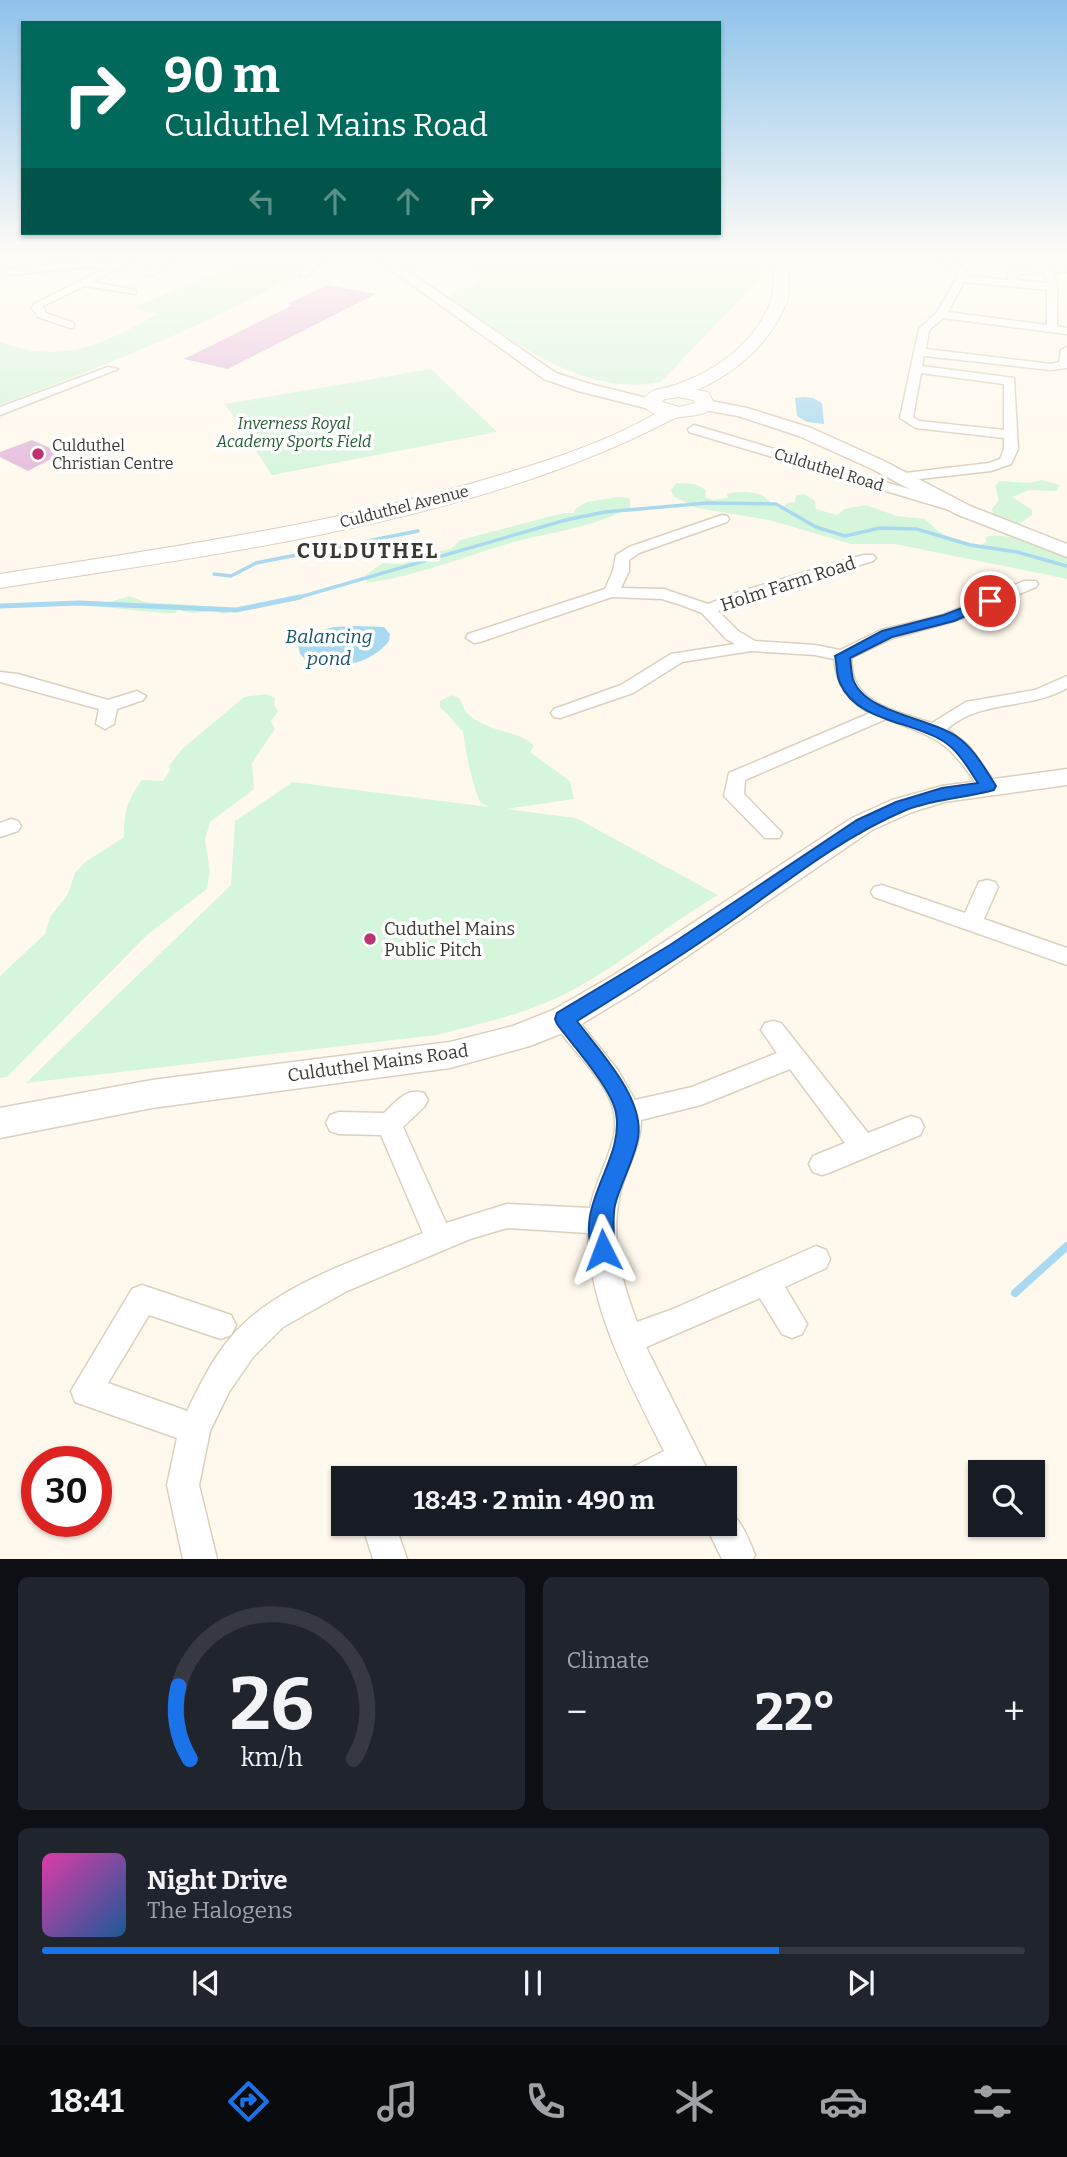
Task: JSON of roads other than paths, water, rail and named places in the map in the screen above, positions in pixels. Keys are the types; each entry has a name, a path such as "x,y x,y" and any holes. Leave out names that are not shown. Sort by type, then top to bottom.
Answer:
{"main road":[{"path":"486,333 539,370 571,385 633,398 665,401 703,401 718,374 753,344 761,333"},
{"name":"Culduthel Avenue","path":"0,581 276,535 453,496 592,450 641,430 665,401 718,374"},
{"name":"Culduthel Road","path":"703,401 805,432 902,477 963,510 1067,551"},
{"name":"Culduthel Mains Road","path":"0,1123 152,1094 450,1055 519,1037 564,1019 677,950 862,824 902,806 942,794 1067,777"}],"street":[{"path":"923,333 906,418 908,422 1011,435"},
{"path":"918,352 1051,367 1064,365 1067,350"},
{"path":"0,411 112,369"},
{"path":"902,477 991,467 1006,461 1011,449 1010,381 915,369"},
{"name":"Culduthel Road","path":"719,422 699,430 963,510"},
{"path":"611,592 621,571 621,558 634,550 722,519"},
{"name":"Holm Farm Road","path":"708,610 745,595 868,558"},
{"path":"560,713 627,689 677,658 751,646 815,650 842,656 887,634 949,618 1030,584"},
{"name":"Holm Farm Road","path":"474,638 611,592 664,594 708,610 732,635 751,646"},
{"path":"842,656 847,683 862,699 885,713 935,730 963,749 988,786"},
{"path":"0,677 12,678 107,715 137,696"},
{"path":"935,730 963,708 979,702 1038,695 1067,681"},
{"path":"772,833 734,796 736,777 885,713"},
{"path":"971,924 987,887"},
{"path":"882,892 1067,957"},
{"path":"564,1019 613,1085 627,1112 627,1138 609,1183 600,1220 609,1281 649,1386 690,1466"},
{"path":"773,1030 863,1146"},
{"path":"627,1112 665,1107 699,1096 794,1057"},
{"path":"339,1123 388,1124 415,1100"},
{"path":"388,1124 439,1239"},
{"path":"822,1164 911,1127"},
{"path":"200,1559 183,1485 195,1429 218,1381 242,1347 273,1317 337,1282 466,1228 507,1216 600,1220"},
{"path":"630,1339 679,1321 816,1259"},
{"path":"766,1282 792,1324"},
{"path":"195,1429 86,1391 142,1298 221,1325"},
{"path":"382,1536 390,1559"},
{"path":"727,1536 737,1555"}],"water":[{"path":"804,397 822,403 824,424 807,422 797,416 795,398"},
{"name":"Balancing pond","path":"334,627 384,627 390,634 389,641 372,656 342,665 309,664 300,654 296,636"}],"waterway":[{"path":"300,597 566,520 605,512 707,503 776,504 816,527 845,536 880,528 917,529 970,545 1017,552 1067,566"},
{"path":"214,574 231,576 256,563 418,531"},
{"path":"0,606 79,603 236,610 300,597"},
{"path":"293,599 300,597"},
{"path":"1015,1293 1067,1246"}],"place":[{"name":"Culduthel Christian Centre","path":"38,454"},
{"name":"Cuduthel Mains Public Pitch","path":"370,939"}],"district":[{"name":"CULDUTHEL","path":"368,551"}],"park label":[{"name":"Inverness Royal Academy Sports Field","path":"294,432"}]}
